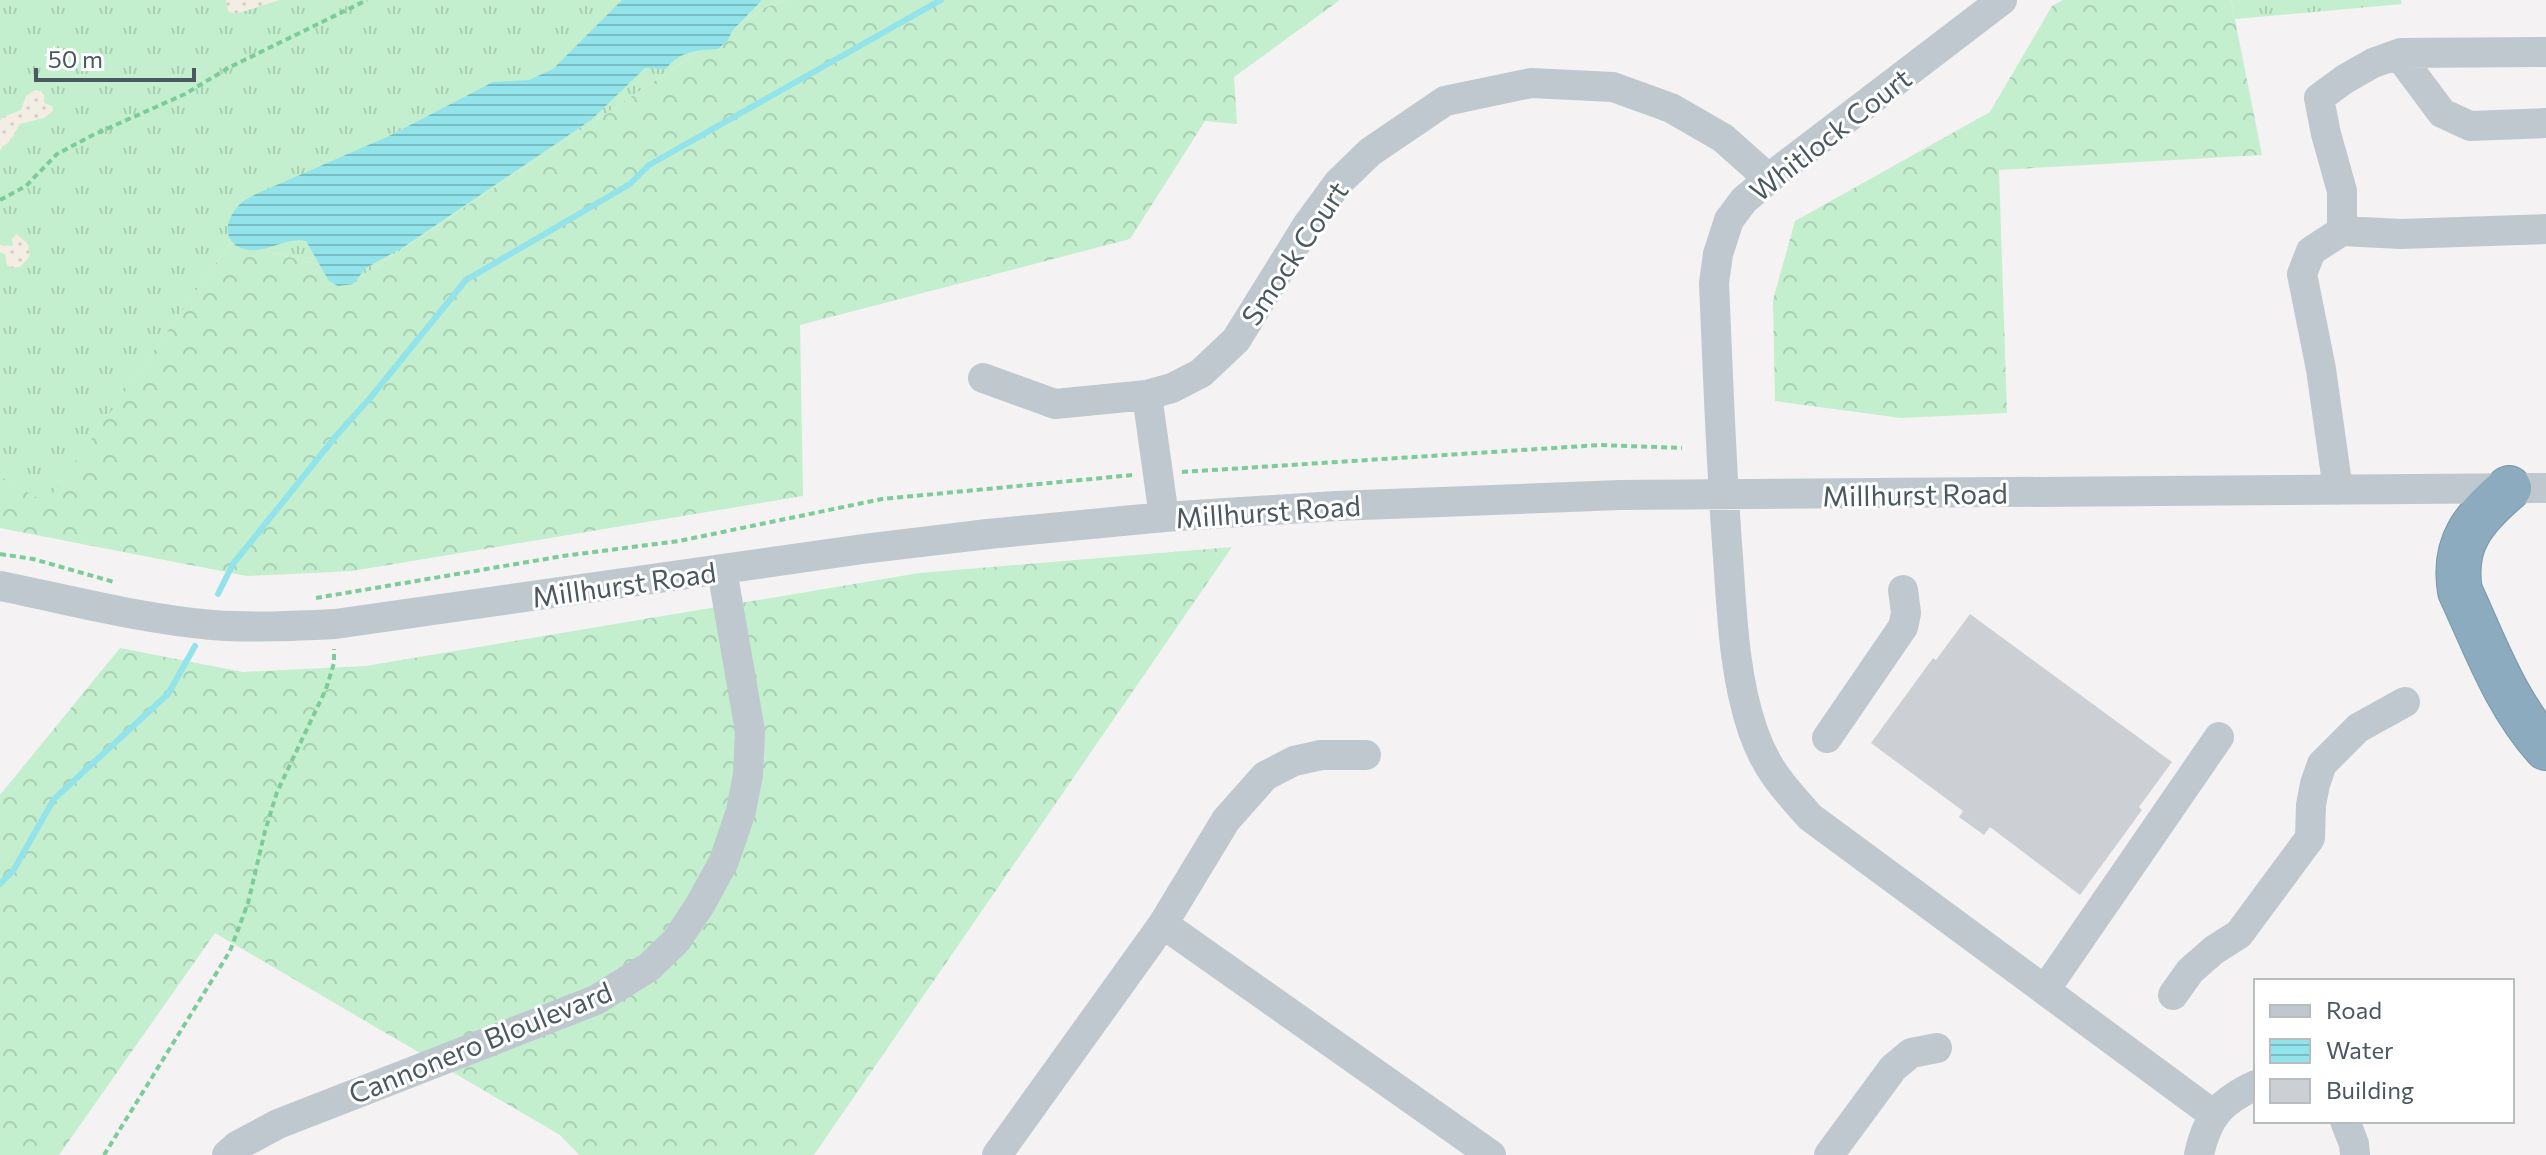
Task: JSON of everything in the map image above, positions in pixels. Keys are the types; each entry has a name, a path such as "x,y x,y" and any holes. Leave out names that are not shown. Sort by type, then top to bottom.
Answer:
{"highway":[{"path":"2528,488 2490,504 2468,532 2459,552 2457,572 2460,591 2512,702 2546,748"}],"street":[{"name":"Whitlock Court","path":"2002,0 1769,179 1744,200 1729,220 1718,254 1714,283 1723,496 1732,617 1741,679 1753,731 1774,777 1810,817 2214,1115"},
{"path":"2342,231 2342,191 2319,98 2373,63 2399,54 2546,52"},
{"path":"2399,54 2442,113 2470,126 2546,123"},
{"name":"Smock Court","path":"983,378 1055,404 1147,395 1172,388 1201,373 1236,340 1308,224 1338,183 1370,152 1445,101 1531,83 1613,87 1671,108 1723,138 1769,179"},
{"path":"2338,490 2321,369 2302,274 2311,251 2342,231 2401,234 2546,229"},
{"path":"1147,395 1164,517"},
{"name":"Millhurst Road","path":"0,586 210,625 335,624 972,536 1164,517 1461,500 1620,495 2528,488"},
{"name":"Cannonero Bloulevard","path":"227,1155 237,1146 278,1124 596,1000 649,967 676,941 724,861 741,811 748,775 750,731 722,570"},
{"path":"1827,738 1903,627 1906,613 1903,590"},
{"path":"2173,995 2190,971 2239,934 2310,838 2311,805 2322,764 2358,728 2405,702"},
{"path":"2045,990 2219,737"},
{"path":"997,1155 1163,924 1226,820 1265,776 1294,761 1321,755 1366,755"},
{"path":"1163,924 1491,1155"},
{"path":"1829,1155 1893,1068 1911,1053 1937,1048"},
{"path":"2199,1155 2204,1133 2214,1115 2235,1094 2254,1086"},
{"path":"2346,1123 2355,1155"}],"path":[{"path":"0,200 26,186 57,154 185,94 230,67 367,0"},
{"path":"309,599 563,556 679,541 882,499 1087,478 1600,445 1682,448"},
{"path":"0,554 33,559 119,584"},
{"path":"104,1155 230,951 248,903 277,792 326,689 334,663 335,624"}],"green space":[{"path":"0,0 787,0 764,8 362,276 231,242 46,504 0,476"},
{"path":"787,0 1340,0 1234,77 1237,124 1205,121 1130,239 800,325 803,496 352,571 247,576 0,528 0,476 46,503 231,242 362,276 764,8"},
{"path":"2063,0 2231,0 2262,155 1999,170 2007,413 1901,418 1775,401 1773,300 1795,221 1990,112 2052,6"},
{"path":"2231,0 2401,0 2402,4 2235,19"},
{"path":"1232,547 814,1155 579,1155 560,1135 215,933 59,1155 0,1155 0,795 120,648 243,672 366,666 919,573"}],"sand":[{"path":"226,0 280,0 235,14 228,11"},
{"path":"35,90 44,92 44,103 52,106 53,111 44,118 20,124 11,140 0,150 0,121 21,110 26,96"},
{"path":"16,234 28,244 30,256 20,267 12,268 7,265 5,254 0,252 0,245 13,246 12,238"}],"water":[{"path":"622,0 762,0 718,49 683,55 666,69 645,68 591,120 405,246 366,268 353,284 338,286 329,281 306,241 291,241 252,250 231,241 228,229 231,216 246,200 389,136 493,82 529,80 553,69"}],"building":[{"path":"1970,614 2172,762 2139,807 2142,810 2080,895 1990,827 1984,835 1959,817 1963,811 1871,743 1933,658 1936,660"}],"waterway":[{"path":"218,594 233,564 466,280 630,184 649,165 941,0"},
{"path":"0,884 13,871 54,799 168,694 195,646"}]}
